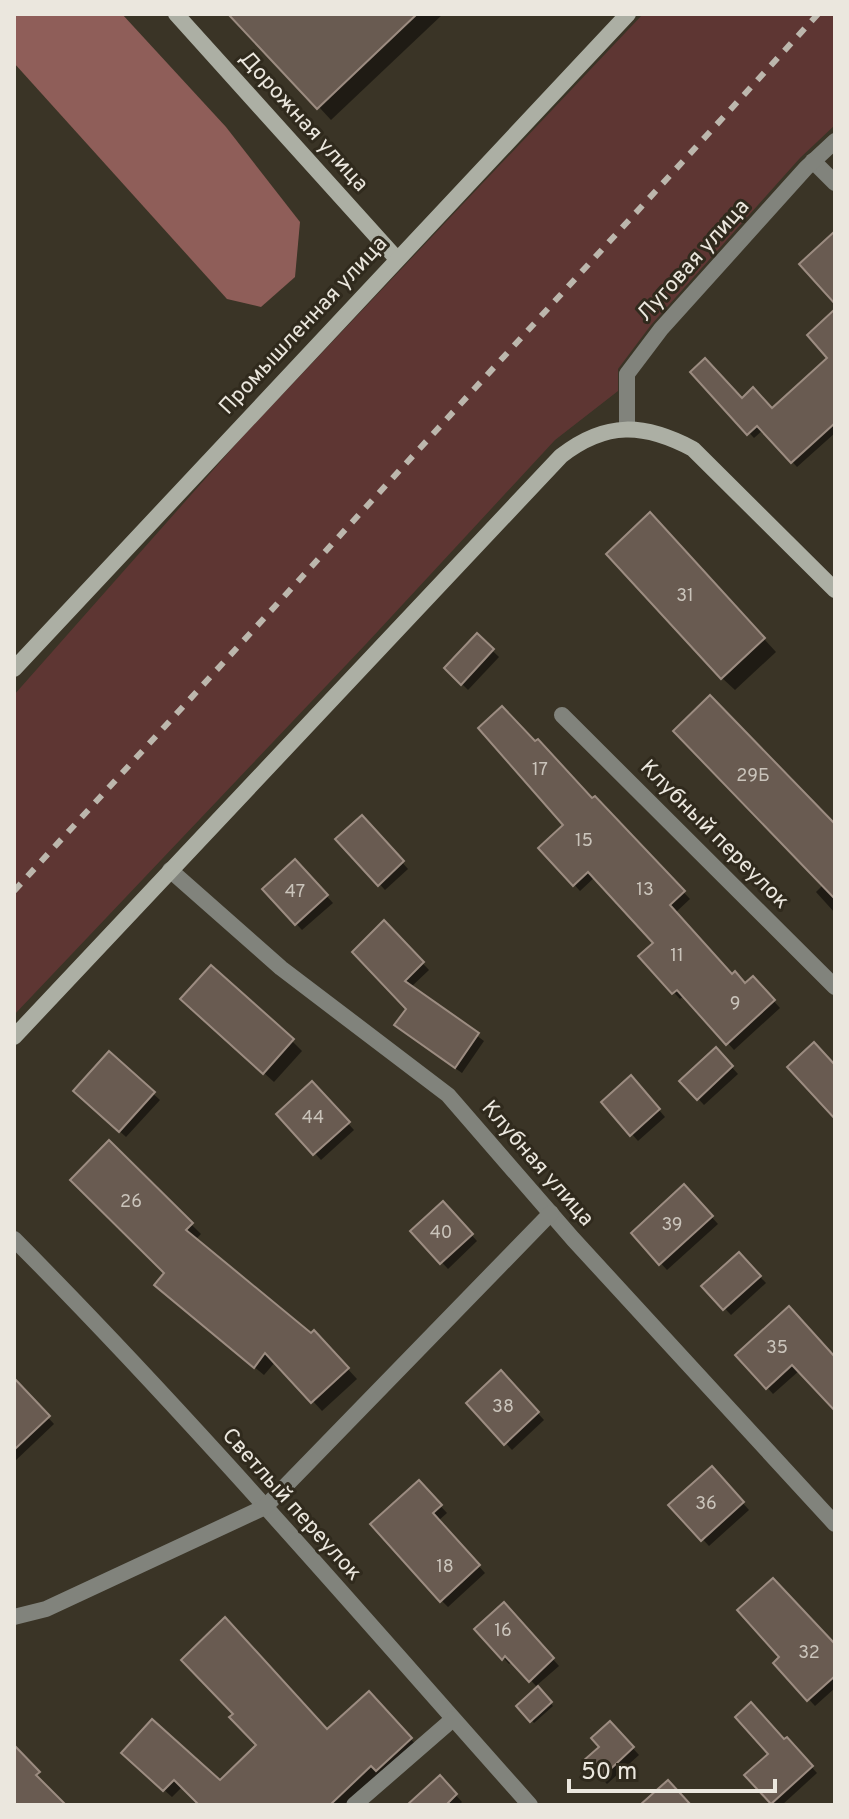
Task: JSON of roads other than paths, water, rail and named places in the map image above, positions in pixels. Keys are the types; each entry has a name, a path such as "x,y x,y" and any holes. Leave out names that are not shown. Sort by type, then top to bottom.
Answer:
{"street":[{"name":"Дорожная улица","path":"176,14 397,259"},
{"name":"Промышленная улица","path":"14,669 628,14"},
{"name":"Луговая улица","path":"627,429 627,374 661,329 813,161 835,141"},
{"path":"813,161 835,183"},
{"path":"14,1037 561,456 580,441 601,433 627,429 666,435 693,449 835,590"},
{"name":"Клубный переулок","path":"562,715 835,987"},
{"name":"Клубная улица","path":"170,870 281,968 448,1095 551,1213 835,1524"},
{"path":"14,1617 46,1609 265,1507 551,1213"},
{"name":"Светлый переулок","path":"14,1239 87,1312 265,1507 530,1805"},
{"path":"354,1805 453,1719"}],"railway":[{"path":"14,891 818,14"}]}
